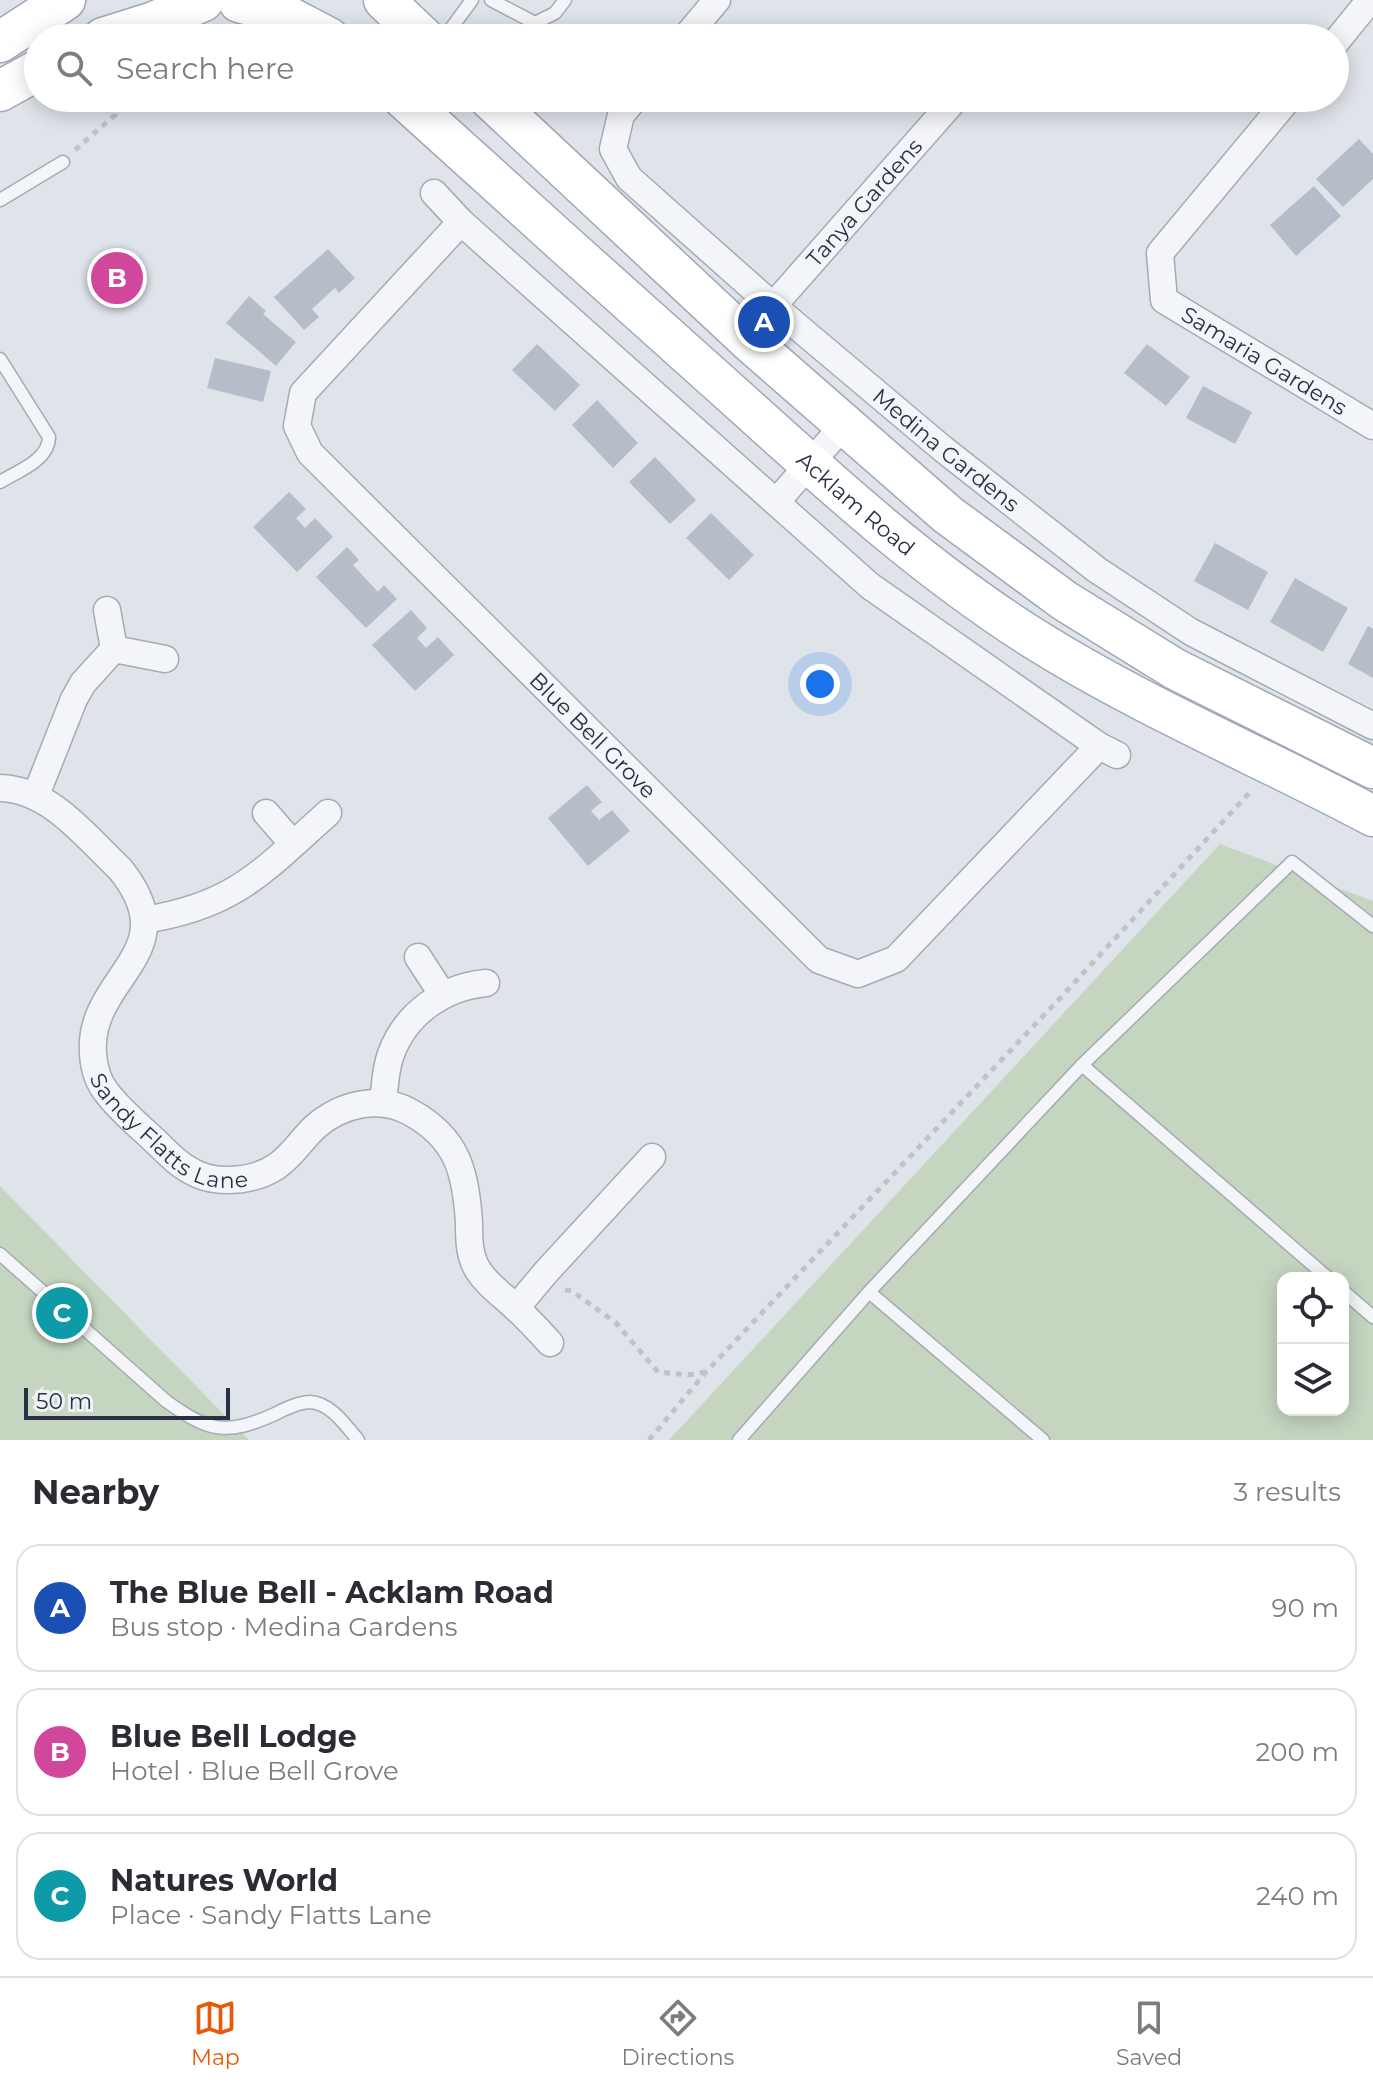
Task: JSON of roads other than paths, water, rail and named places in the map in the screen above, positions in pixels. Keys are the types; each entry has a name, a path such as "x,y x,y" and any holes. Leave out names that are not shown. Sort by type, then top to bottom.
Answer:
{"main road":[{"path":"28,24 65,0"},
{"path":"384,0 409,24"},
{"path":"148,24 222,1 285,15 302,24"},
{"path":"0,42 24,26"},
{"path":"0,91 24,78"},
{"name":"Acklam Road","path":"419,112 903,545 1032,637 1146,703 1274,764 1373,816"},
{"path":"504,112 750,342 948,515 1065,601 1175,669 1373,768"}],"street":[{"path":"697,24 717,0"},
{"path":"1349,26 1370,0"},
{"name":"Medina Gardens","path":"623,112 613,149 629,178 773,306 943,449 1097,570 1191,632 1373,726"},
{"name":"Tanya Gardens","path":"773,306 944,112"},
{"name":"Samaria Gardens","path":"1277,112 1160,253 1164,300 1373,426"},
{"name":"Blue Bell Grove","path":"434,193 461,222 870,586 1108,750 896,959 858,974 819,960 310,453 297,426 303,393 461,222"},
{"path":"776,502 843,426"},
{"path":"107,610 114,649"},
{"path":"114,649 165,659"},
{"path":"36,795 74,699 83,683 114,649"},
{"path":"0,788 36,795 54,808 120,869 135,891 144,920 193,911 232,893 263,872 328,813"},
{"path":"266,813 293,844"},
{"name":"Sandy Flatts Lane","path":"144,920 142,945 109,995 96,1023 94,1064 104,1090 115,1103 182,1166 216,1180 258,1176 278,1165 315,1127 338,1112 362,1104 383,1103"},
{"path":"418,957 442,994"},
{"path":"486,983 442,994 420,1012 395,1044 388,1064 383,1103 422,1120 455,1154 466,1185 473,1259 486,1281 550,1343"},
{"path":"516,1308 652,1157"}],"lane":[{"path":"454,24 472,0"},
{"path":"491,0 535,23 555,13 565,0"},
{"path":"0,200 63,162"},
{"path":"0,359 49,437 49,447 42,456 0,482"},
{"path":"739,1440 869,1292 1082,1065 1292,862 1373,926"},
{"path":"1082,1065 1321,1272"},
{"path":"0,1254 166,1401 195,1422 227,1429 252,1424 311,1402 333,1412 358,1440"},
{"path":"869,1292 1043,1440"},
{"path":"1349,1296 1373,1317"}],"place":[{"name":"Blue Bell Lodge","path":"117,278"},
{"name":"The Blue Bell - Acklam Road","path":"764,322"},
{"name":"Natures World","path":"62,1313"}]}
